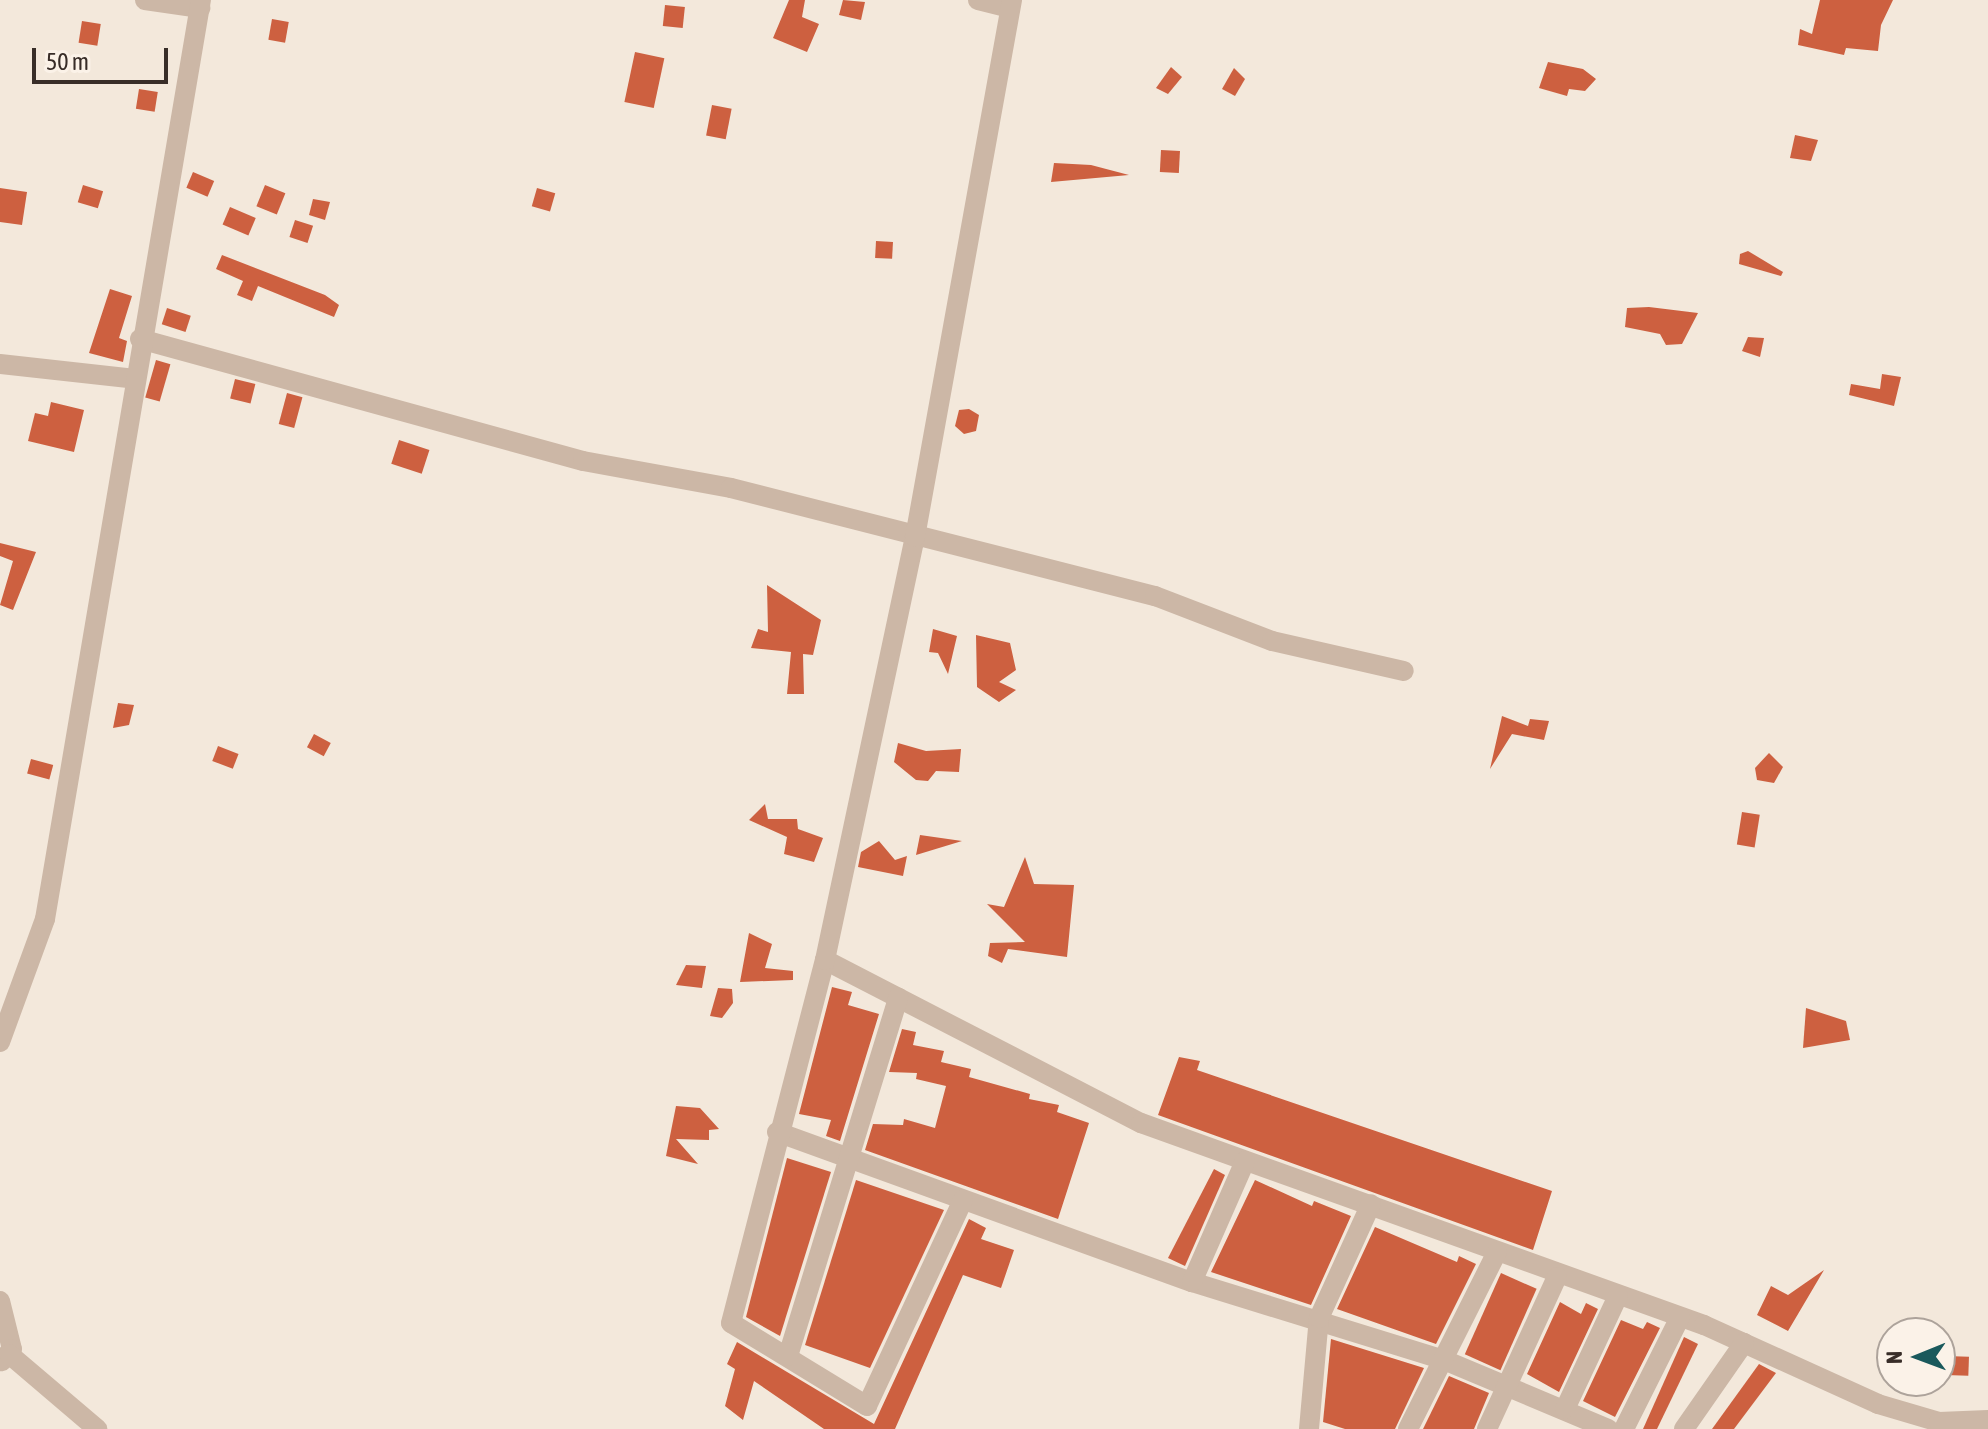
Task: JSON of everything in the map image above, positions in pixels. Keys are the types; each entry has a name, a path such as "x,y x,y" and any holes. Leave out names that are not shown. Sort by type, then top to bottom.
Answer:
{"street":[{"path":"0,1042 45,919 140,339 200,4 145,0"},
{"path":"963,1200 867,1406 731,1323 777,1132 825,960 915,537 1011,4 978,0"},
{"path":"140,339 583,461 731,488 1155,596 1272,641 1404,671"},
{"path":"0,364 135,379"},
{"path":"825,960 1102,1106 1245,1161 1371,1204 1557,1277 1680,1317 1878,1404 1939,1422 1988,1420"},
{"path":"788,1356 898,998"},
{"path":"777,1132 1192,1282 1319,1318 1444,1360 1510,1384 1608,1429"},
{"path":"1192,1282 1245,1161"},
{"path":"1309,1429 1319,1318 1371,1204"},
{"path":"1408,1429 1497,1252"},
{"path":"1487,1429 1557,1277"},
{"path":"1565,1409 1618,1296"},
{"path":"0,1301 4,1359 97,1429"},
{"path":"1624,1429 1680,1317"},
{"path":"1684,1429 1744,1343"}],"building":[{"path":"789,0 805,0 802,17 819,24 807,52 773,38"},
{"path":"843,0 865,2 861,20 839,15"},
{"path":"1820,0 1893,0 1881,25 1878,51 1846,48 1844,55 1798,45 1800,29 1812,34"},
{"path":"665,5 685,7 683,28 663,26"},
{"path":"272,19 289,22 285,43 268,40"},
{"path":"82,21 101,24 97,46 79,43"},
{"path":"635,52 664,58 654,108 624,102"},
{"path":"1548,62 1583,69 1596,79 1585,91 1569,89 1567,96 1539,88"},
{"path":"1171,67 1182,77 1168,94 1156,88"},
{"path":"1234,68 1245,79 1235,96 1222,89"},
{"path":"139,89 158,92 155,112 136,109"},
{"path":"712,105 732,109 726,139 706,135"},
{"path":"1795,135 1818,140 1811,161 1790,158"},
{"path":"1161,150 1180,151 1179,173 1160,172"},
{"path":"1054,163 1091,165 1129,175 1051,182"},
{"path":"193,172 214,181 208,197 186,188"},
{"path":"83,185 103,191 98,208 78,202"},
{"path":"265,185 285,193 277,215 256,206"},
{"path":"0,188 27,192 22,225 0,222"},
{"path":"537,188 555,193 550,212 532,206"},
{"path":"313,199 330,202 325,220 309,215"},
{"path":"230,207 256,218 248,235 223,224"},
{"path":"295,220 313,226 308,243 289,237"},
{"path":"876,241 893,242 892,259 875,258"},
{"path":"1748,251 1783,272 1781,276 1739,264 1740,254"},
{"path":"222,255 325,295 339,305 334,317 258,286 252,301 237,295 243,281 216,269"},
{"path":"110,289 132,296 119,338 127,341 123,362 89,353"},
{"path":"1649,307 1698,313 1682,344 1666,345 1660,334 1625,327 1627,308"},
{"path":"167,308 191,316 186,332 162,324"},
{"path":"1748,337 1764,338 1760,357 1742,351"},
{"path":"156,360 170,364 160,402 145,397"},
{"path":"1882,374 1901,377 1894,406 1849,395 1851,384 1880,389"},
{"path":"235,379 255,384 251,403 230,398"},
{"path":"287,393 302,397 294,428 279,424"},
{"path":"51,402 84,410 74,452 28,441 35,413 48,416"},
{"path":"969,409 979,415 976,431 964,434 955,426 959,410"},
{"path":"399,440 429,450 422,474 391,464"},
{"path":"0,543 36,552 13,610 0,605 13,561 0,556"},
{"path":"767,585 821,620 813,655 803,654 804,694 787,694 791,652 751,648 758,629 768,632"},
{"path":"933,629 957,636 948,674 938,653 929,652"},
{"path":"976,635 1010,643 1016,670 999,682 1016,690 999,702 977,687"},
{"path":"118,703 134,705 129,725 113,728"},
{"path":"1502,716 1528,726 1530,719 1549,721 1544,740 1512,734 1490,769"},
{"path":"314,734 331,743 324,756 307,747"},
{"path":"898,743 926,751 961,749 959,772 936,771 928,781 916,780 894,762"},
{"path":"218,746 239,754 233,769 212,761"},
{"path":"1769,753 1783,767 1774,783 1757,780 1755,768"},
{"path":"31,759 53,765 49,779 27,773"},
{"path":"765,804 768,819 797,819 798,829 823,838 814,862 784,854 787,837 749,820"},
{"path":"1742,812 1760,815 1755,847 1737,845"},
{"path":"920,835 962,841 916,855"},
{"path":"879,841 895,860 907,856 903,876 858,867 861,852"},
{"path":"1025,857 1034,884 1074,885 1067,957 1008,949 1002,963 988,956 990,943 1025,942 987,904 1004,907"},
{"path":"749,933 772,944 765,968 793,971 793,980 740,982"},
{"path":"686,965 706,966 702,988 676,985"},
{"path":"832,987 852,992 848,1005 879,1014 840,1141 826,1136 831,1120 799,1114"},
{"path":"718,988 732,989 733,1003 722,1018 710,1016"},
{"path":"1806,1008 1846,1021 1850,1040 1803,1048"},
{"path":"902,1029 916,1032 913,1045 944,1051 941,1062 971,1069 969,1077 1030,1094 1029,1099 1059,1105 1057,1112 1089,1123 1058,1219 865,1150 873,1124 903,1125 904,1119 935,1128 946,1086 916,1079 917,1073 889,1072"},
{"path":"1179,1057 1200,1061 1197,1070 1552,1191 1533,1250 1158,1115"},
{"path":"676,1106 700,1108 719,1129 709,1130 709,1140 676,1139 698,1164 666,1156"},
{"path":"787,1158 831,1172 780,1336 746,1317"},
{"path":"1214,1169 1225,1175 1185,1266 1168,1258"},
{"path":"856,1180 944,1210 870,1368 805,1345"},
{"path":"1255,1180 1312,1206 1314,1201 1351,1216 1311,1305 1211,1272"},
{"path":"969,1219 986,1228 981,1239 1014,1250 1001,1288 963,1275 895,1429 824,1429 754,1381 743,1420 725,1406 735,1369 727,1364 737,1342 874,1424"},
{"path":"1375,1227 1457,1262 1459,1256 1476,1264 1436,1344 1337,1309"},
{"path":"1824,1270 1788,1331 1757,1315 1771,1286 1788,1295"},
{"path":"1501,1273 1537,1289 1500,1370 1465,1354"},
{"path":"1560,1302 1581,1314 1586,1303 1598,1309 1559,1392 1527,1374"},
{"path":"1621,1320 1643,1329 1647,1322 1660,1328 1615,1417 1583,1401"},
{"path":"1684,1337 1698,1344 1657,1429 1643,1429"},
{"path":"1331,1339 1424,1368 1395,1429 1345,1429 1323,1422"},
{"path":"1956,1356 1969,1357 1968,1376 1956,1375"},
{"path":"1759,1364 1776,1373 1734,1429 1712,1429"},
{"path":"1449,1376 1489,1393 1474,1429 1423,1429"}]}
